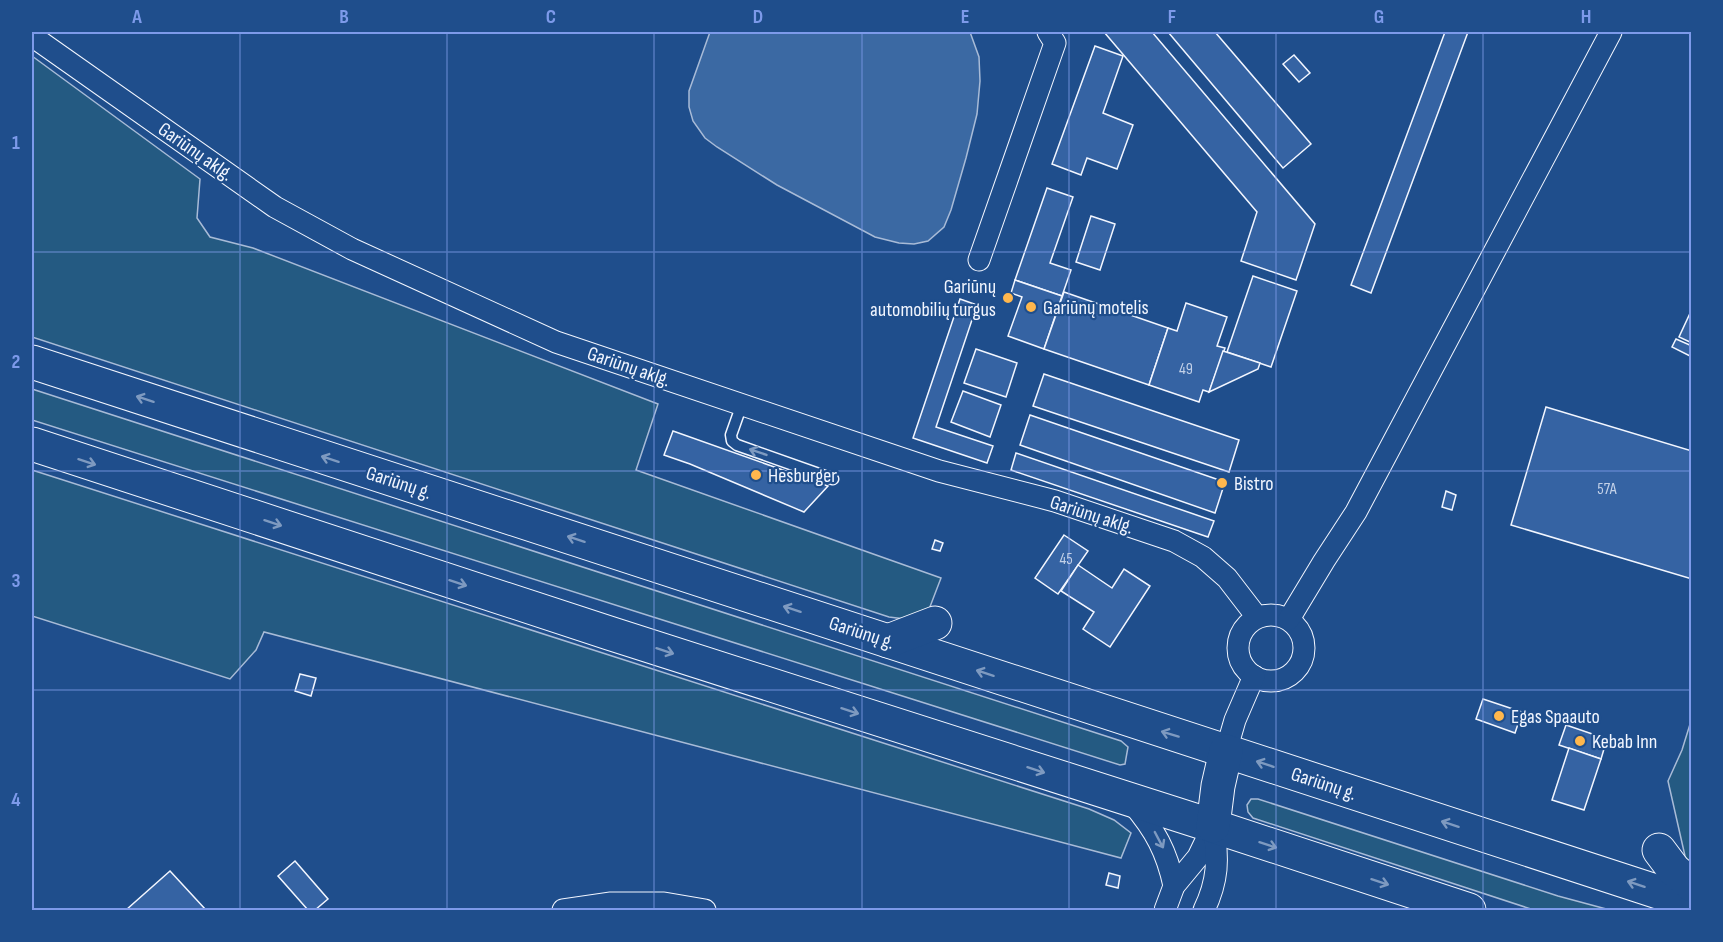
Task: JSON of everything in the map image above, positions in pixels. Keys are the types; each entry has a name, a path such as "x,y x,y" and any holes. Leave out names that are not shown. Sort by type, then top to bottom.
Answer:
{"highway":[{"name":"Gariūnų g.","path":"32,362 1692,903"},
{"path":"32,444 1469,910"},
{"path":"888,640 935,623"},
{"path":"1213,826 1218,786 1226,751"},
{"path":"1659,850 1674,870 1692,885"}],"street":[{"path":"979,260 1055,43 1048,32"},
{"path":"1289,619 1356,512 1611,32"},
{"name":"Gariūnų aklg.","path":"32,36 275,207 352,249 556,342 939,471 1055,501 1174,541 1203,557 1227,578 1257,617"},
{"path":"1268,614 1289,619 1303,636 1305,646 1299,667 1283,679 1273,681 1254,676 1246,670 1238,652 1241,632 1257,617 1268,614"},
{"path":"1226,751 1235,720 1254,676"},
{"path":"1130,801 1149,822 1161,843 1170,865 1174,886"},
{"path":"1165,910 1174,886 1198,857 1213,826"},
{"path":"1204,910 1212,894 1217,867 1217,848 1213,826"},
{"path":"563,910 611,903 664,903 705,910"}],"lane":[{"path":"742,404 731,435 732,441 737,445 833,479"}],"shaded area":[{"path":"710,32 970,32 979,57 980,81 977,114 951,210 944,227 928,241 914,244 875,237 777,185 705,138 693,121 689,107 689,91"},
{"path":"32,56 200,179 197,218 210,237 253,248 658,404 636,470 941,578 928,612 905,619 889,617 32,337"},
{"path":"32,389 1121,741 1128,747 1125,764 1120,765 32,420"},
{"path":"32,470 1089,809 1114,820 1131,833 1121,858 264,632 256,650 230,679 32,616"},
{"path":"1691,721 1691,868 1685,856 1668,781 1682,750"},
{"path":"1251,799 1258,799 1558,896 1610,910 1534,910 1253,818 1248,812 1247,805"}],"building":[{"path":"1104,32 1152,32 1315,224 1296,280 1241,261 1257,212"},
{"path":"1168,32 1215,32 1311,144 1283,168"},
{"path":"1445,32 1468,32 1371,293 1351,285"},
{"path":"1095,46 1123,56 1103,113 1133,125 1117,169 1087,158 1081,175 1052,164"},
{"path":"1294,55 1310,73 1299,82 1283,64"},
{"path":"1047,188 1073,197 1050,263 1071,270 1062,296 1015,280"},
{"path":"1091,216 1115,224 1100,270 1076,262"},
{"path":"1253,276 1297,291 1271,367 1227,352"},
{"path":"1015,280 1062,296 1044,349 1008,336 1022,297 1011,293"},
{"path":"1064,292 1168,328 1149,385 1044,349"},
{"path":"960,299 977,305 936,427 993,446 987,463 913,438"},
{"path":"1186,303 1227,317 1217,346 1225,348 1209,392 1203,390 1199,402 1149,385 1168,328 1177,331"},
{"path":"1692,309 1692,343 1679,337"},
{"path":"1676,339 1692,346 1692,357 1672,347"},
{"path":"976,349 1017,363 1006,397 964,383"},
{"path":"1223,351 1260,363 1258,369 1209,392"},
{"path":"1044,374 1239,440 1229,472 1033,406"},
{"path":"963,391 1001,405 990,437 951,422"},
{"path":"1546,407 1692,451 1692,579 1511,525"},
{"path":"1030,415 1225,482 1215,513 1020,445"},
{"name":"Hesburger","path":"673,431 828,486 804,512 664,455"},
{"path":"1016,453 1214,521 1208,537 1011,470"},
{"path":"1446,491 1456,495 1452,510 1442,507"},
{"path":"1064,535 1088,551 1058,594 1035,578"},
{"path":"935,540 943,543 940,551 932,549"},
{"path":"1078,565 1112,588 1124,569 1150,586 1110,647 1083,629 1094,612 1061,591"},
{"path":"300,674 316,678 311,696 295,691"},
{"name":"Egas Spaauto","path":"1483,699 1522,712 1515,733 1476,719"},
{"path":"1566,725 1607,739 1601,759 1559,745"},
{"path":"1569,748 1601,759 1584,810 1552,800"},
{"path":"295,861 328,899 315,910 308,910 278,876"},
{"path":"170,871 206,910 126,910"},
{"path":"1109,873 1120,876 1118,888 1106,885"}],"place":[{"name":"Gariūnų automobilių turgus","path":"1008,298"},
{"name":"Gariūnų motelis","path":"1031,307"},
{"name":"Hesburger","path":"756,475"},
{"name":"Bistro","path":"1222,483"},
{"name":"Egas Spaauto","path":"1499,716"},
{"name":"Kebab Inn","path":"1580,741"}]}
